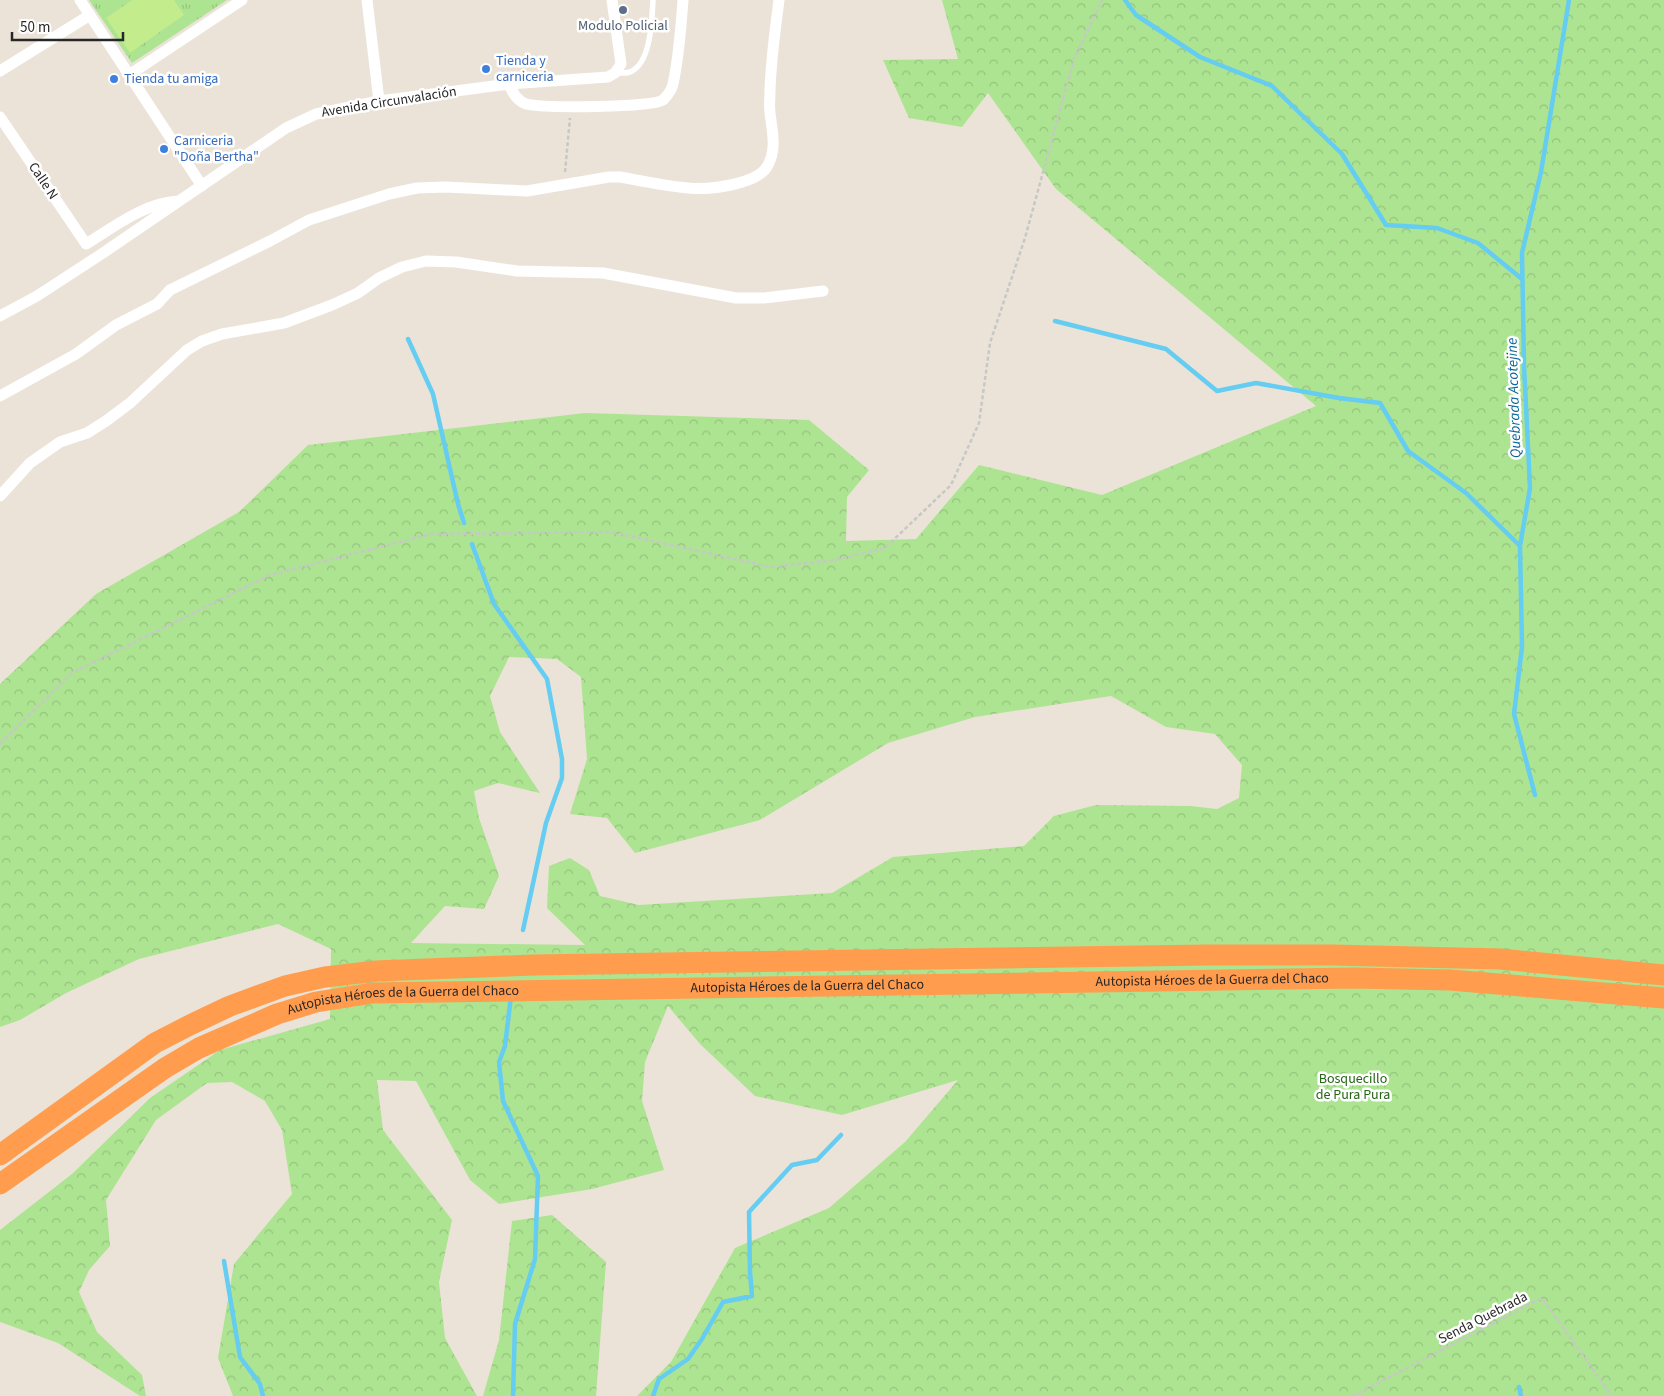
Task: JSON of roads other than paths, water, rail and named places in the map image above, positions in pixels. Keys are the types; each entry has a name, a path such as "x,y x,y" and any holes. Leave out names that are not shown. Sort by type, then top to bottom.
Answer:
{"highway":[{"name":"Autopista Héroes de la Guerra del Chaco","path":"0,1154 156,1043 192,1024 230,1006 285,986 326,977 376,971 542,965 1188,955 1314,955 1500,959 1664,975"},
{"name":"Autopista Héroes de la Guerra del Chaco","path":"0,1184 165,1068 199,1048 277,1014 316,1002 373,993 1355,978 1450,980 1664,998"}],"street":[{"path":"80,0 202,186"},
{"path":"129,75 242,0"},
{"path":"367,0 379,101"},
{"path":"612,0 621,64 616,73"},
{"path":"509,84 512,92 525,104 571,106 650,104 662,100 673,86 683,0"},
{"path":"0,396 76,354 116,325 157,304 170,290 309,220 389,194 417,188 446,186 526,191 609,177 689,188 732,185 748,181 760,175 768,167 774,148 769,111 774,33 780,0"},
{"path":"0,71 90,15"},
{"name":"Avenida Circunvalación","path":"2,311 68,276 286,128 316,114 379,101 509,84 608,77 616,73"},
{"name":"Calle N","path":"0,117 86,244 143,210 163,202 179,201"},
{"path":"0,496 30,463 60,442 87,432 106,421 130,403 187,350 202,341 222,334 284,323 358,293 378,278 402,267 426,261 456,262 492,269 517,271 603,273 736,298 764,298 823,291"}],"lane":[{"path":"616,73 627,73 635,70 641,63 650,33 653,0"}],"waterway":[{"path":"1125,0 1136,15 1200,57 1272,86 1342,154 1386,225 1437,228 1478,243 1522,279"},
{"name":"Quebrada Acotejine","path":"1535,795 1514,714 1522,647 1520,546 1530,488 1524,365 1522,253 1541,172 1569,0"},
{"path":"1055,321 1166,349 1217,391 1256,383 1339,398 1380,403 1408,451 1466,493 1520,546"},
{"path":"408,339 433,394 464,523"},
{"path":"472,544 494,604 547,679 562,759 562,778 546,823 523,930"},
{"path":"511,996 505,1046 499,1062 503,1101 538,1176 535,1259 515,1324 513,1396"},
{"path":"653,1396 659,1379 688,1359 723,1302 752,1296 749,1212 792,1165 817,1160 841,1135"},
{"path":"224,1261 240,1357 260,1384 263,1396"},
{"name":"Quebrada Acotejine","path":"1519,1387 1521,1396"}],"place":[{"name":"Modulo Policial","path":"623,10"},
{"name":"Tienda y carniceria","path":"486,69"},
{"name":"Tienda tu amiga","path":"114,79"},
{"name":"Carniceria \"Doña Bertha\"","path":"164,149"}],"park label":[{"name":"Bosquecillo de Pura Pura","path":"1353,1088"}]}
